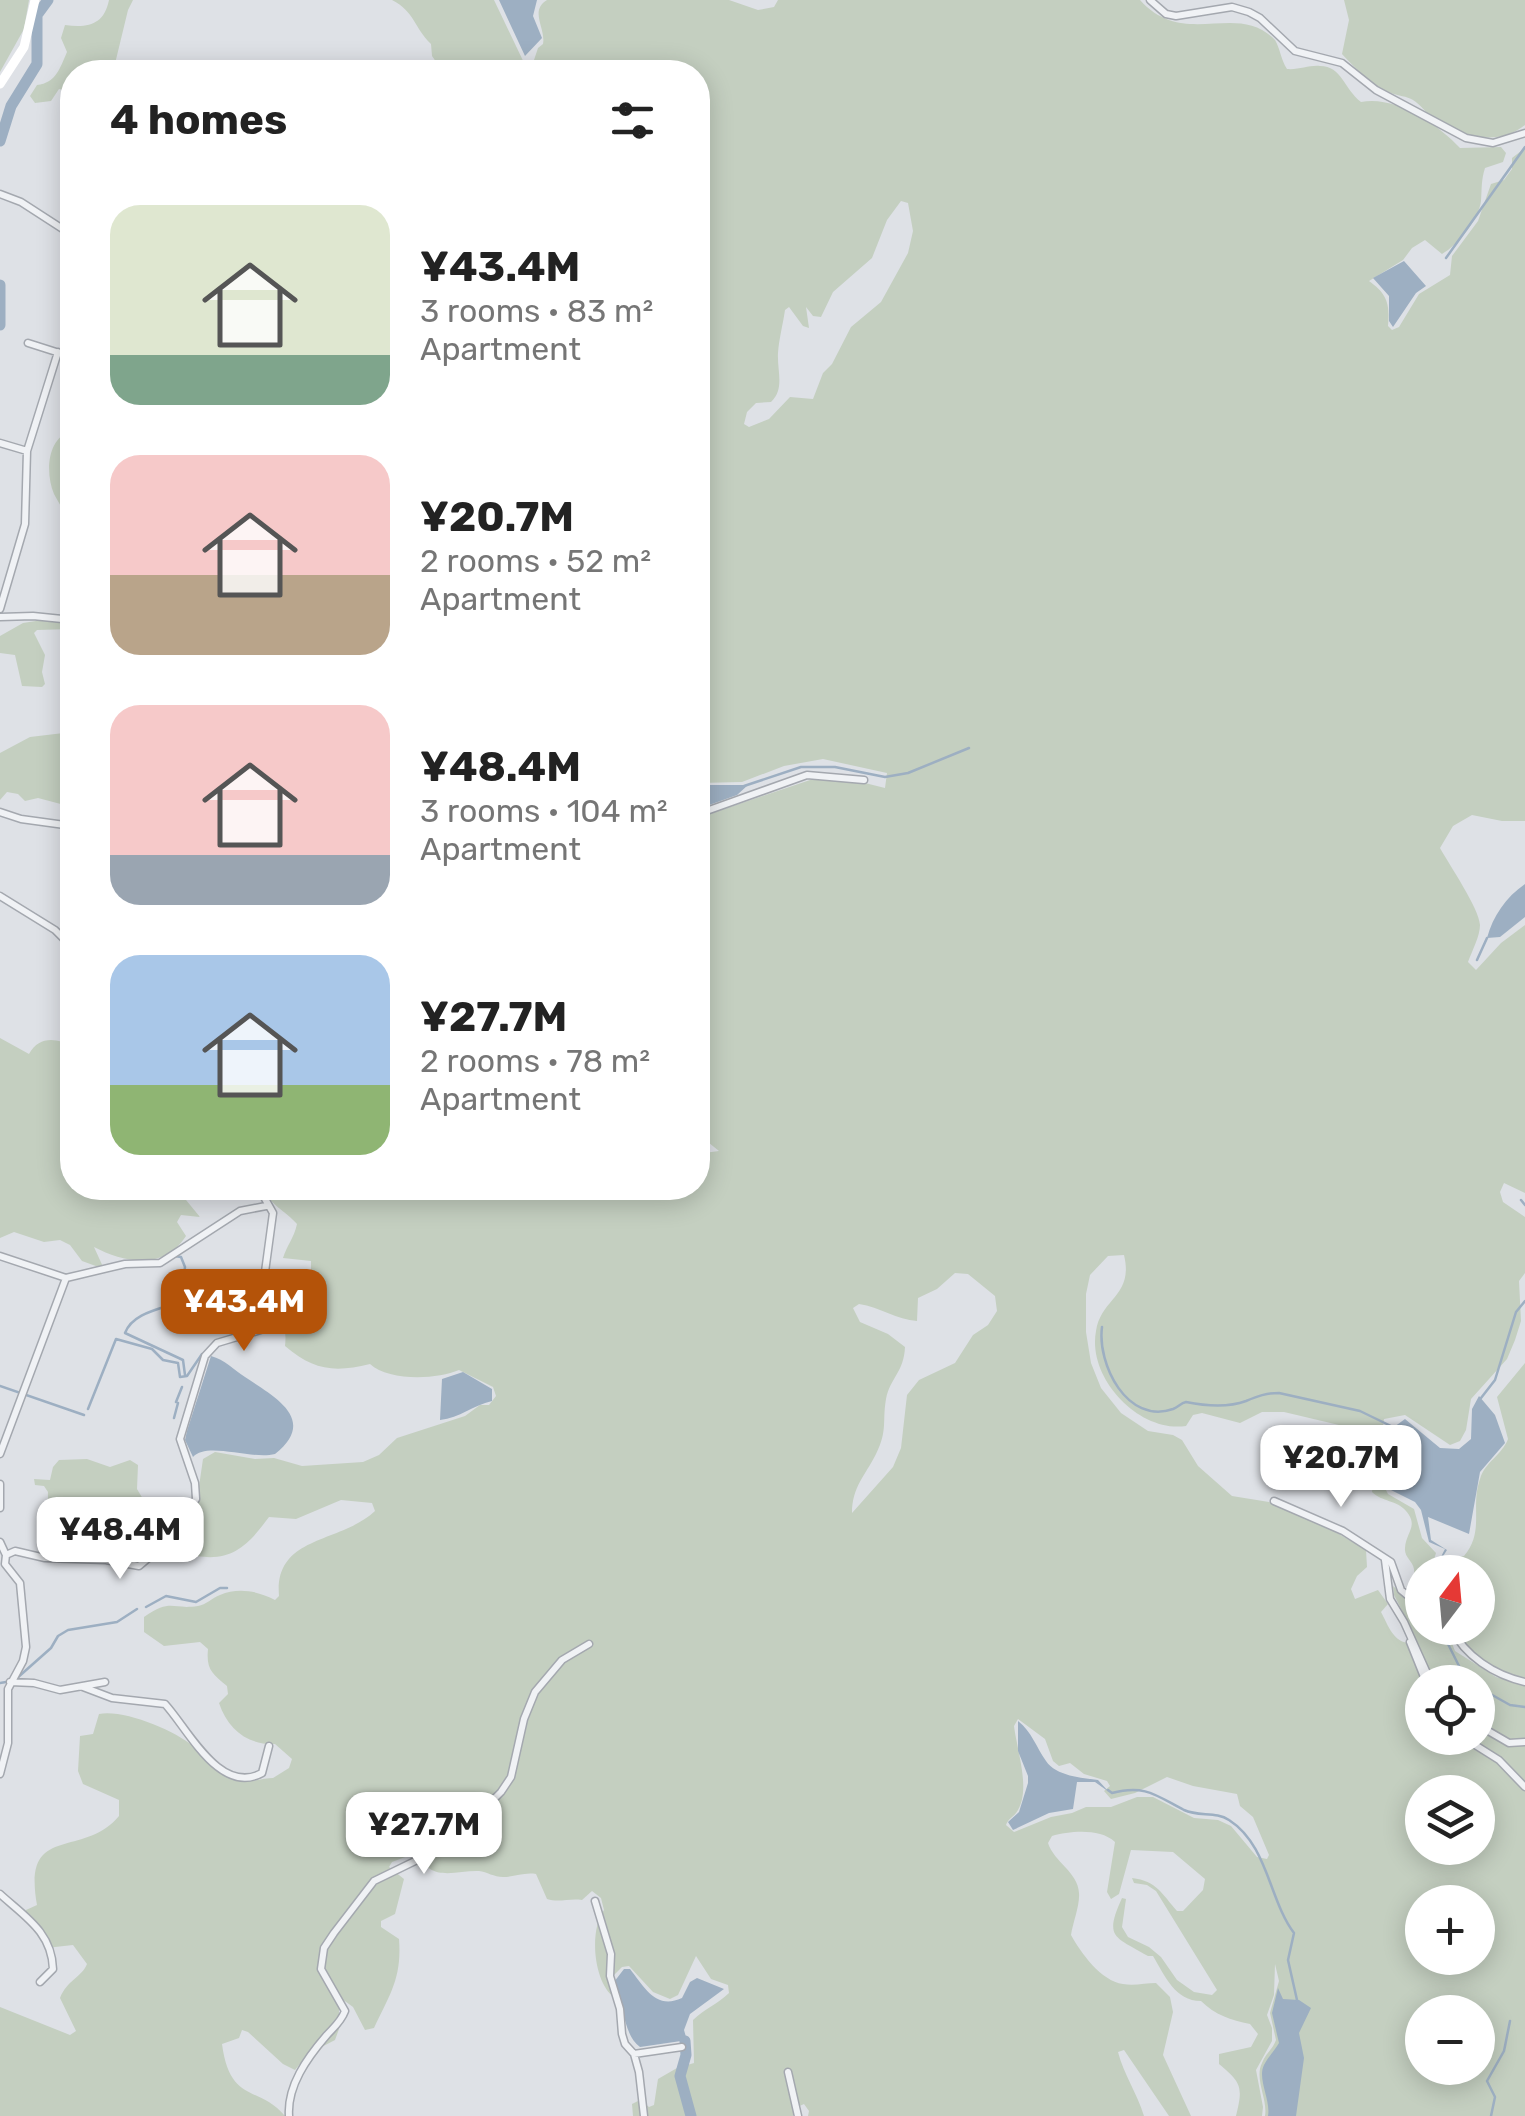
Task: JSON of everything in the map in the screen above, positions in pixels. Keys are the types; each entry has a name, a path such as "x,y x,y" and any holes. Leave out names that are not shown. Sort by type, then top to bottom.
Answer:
{"main road":[{"path":"0,84 24,47 35,0"}],"street":[{"path":"1150,0 1159,10 1176,16 1232,7 1249,12 1295,51 1342,63 1376,90 1466,138 1493,144 1525,134"},
{"path":"0,194 60,227"},
{"path":"0,609 25,524 27,451 58,352 28,343"},
{"path":"0,443 27,451"},
{"path":"0,617 60,618"},
{"path":"710,810 807,776 864,780"},
{"path":"0,812 60,824"},
{"path":"0,896 60,935"},
{"path":"6,1555 15,1551 46,1558 106,1560 139,1566 159,1549 186,1514 197,1492 180,1439 205,1356 216,1344 264,1329 272,1319 265,1266 273,1220 264,1200"},
{"path":"0,1256 66,1278 126,1264 160,1263 240,1211 266,1206"},
{"path":"0,1454 66,1278"},
{"path":"0,1484 0,1508"},
{"path":"1274,1500 1343,1532 1394,1565 1405,1593"},
{"path":"0,1542 5,1564 20,1583 26,1647 23,1662 10,1682 8,1743 0,1774"},
{"path":"1385,1560 1390,1598 1422,1665"},
{"path":"289,2116 292,2089 308,2059 345,2011 320,1969 324,1948 374,1881 448,1845 501,1792 512,1776 524,1719 535,1692 562,1660 588,1644"},
{"path":"1462,1645 1494,1671 1525,1682"},
{"path":"10,1682 60,1690 105,1682"},
{"path":"83,1686 98,1695 169,1705 210,1760 231,1776 249,1779 262,1773 269,1746"},
{"path":"1495,1734 1508,1742 1525,1742"},
{"path":"1491,1755 1525,1787"},
{"path":"0,1894 36,1924 46,1941 53,1968 40,1982"},
{"path":"595,1901 611,1954 610,1976 622,2034 634,2054 644,2116"},
{"path":"634,2054 682,2047"},
{"path":"788,2072 798,2116"}],"green space":[{"path":"0,0 29,0 24,29 0,72"},
{"path":"109,0 133,0 116,60 63,60 67,52 61,38 65,25 94,23"},
{"path":"392,0 494,0 523,60 435,60 431,44 410,14"},
{"path":"547,0 729,0 758,10 774,7 778,0 1140,0 1175,22 1244,24 1260,29 1275,40 1287,69 1327,67 1338,74 1361,102 1388,103 1415,113 1460,148 1501,147 1506,153 1503,162 1485,168 1479,208 1455,244 1442,254 1425,240 1403,260 1369,281 1386,300 1388,326 1392,330 1399,327 1419,294 1450,275 1452,256 1478,221 1491,184 1504,180 1512,169 1512,158 1525,148 1525,821 1472,815 1453,826 1440,848 1478,918 1479,934 1468,962 1476,970 1525,925 1525,1193 1504,1183 1500,1192 1503,1202 1525,1217 1525,1273 1519,1281 1521,1321 1515,1340 1507,1359 1471,1399 1466,1430 1460,1441 1450,1445 1405,1415 1384,1419 1383,1426 1408,1467 1385,1488 1388,1494 1414,1509 1422,1538 1435,1555 1407,1555 1410,1516 1402,1507 1372,1492 1370,1446 1360,1430 1284,1412 1262,1412 1240,1423 1202,1413 1193,1415 1186,1426 1168,1426 1151,1421 1120,1399 1108,1384 1095,1349 1099,1320 1125,1280 1124,1255 1108,1256 1090,1275 1086,1332 1091,1363 1101,1388 1121,1413 1148,1431 1182,1440 1198,1466 1232,1496 1269,1502 1366,1550 1367,1567 1351,1589 1355,1599 1378,1590 1388,1604 1381,1612 1396,1638 1405,1645 1453,1645 1455,1651 1477,1665 1405,1665 1405,1755 1495,1755 1495,1676 1525,1685 1525,2116 1265,2116 1260,2069 1276,2040 1270,2013 1279,1981 1275,1964 1274,1995 1267,2015 1272,2041 1256,2070 1262,2116 1236,2116 1239,2086 1219,2064 1219,2054 1251,2047 1258,2034 1250,2024 1184,1997 1153,1956 1120,1939 1113,1929 1122,1898 1126,1899 1122,1927 1128,1937 1161,1957 1177,1980 1194,1992 1212,1995 1217,1990 1156,1891 1134,1883 1132,1878 1153,1885 1177,1911 1183,1911 1203,1890 1205,1879 1173,1852 1131,1850 1119,1894 1111,1899 1107,1892 1115,1842 1101,1834 1085,1832 1052,1836 1048,1843 1078,1886 1071,1935 1086,1958 1107,1978 1127,1985 1156,1983 1170,1997 1173,2012 1163,2055 1191,2116 1169,2116 1124,2050 1118,2052 1144,2116 808,2116 804,2104 795,2108 793,2116 633,2116 632,2104 640,2100 649,2107 654,2105 658,2079 694,2063 693,2020 729,1993 728,1985 711,1979 696,1956 678,1995 670,1999 653,1992 629,1966 613,1976 615,1998 598,1969 596,1930 604,1910 601,1898 592,1891 582,1900 551,1900 536,1874 503,1877 479,1871 438,1872 430,1869 420,1855 413,1854 389,1867 404,1879 395,1914 381,1921 381,1927 399,1939 399,1965 374,2028 365,2030 353,2007 342,1999 335,2040 308,2054 295,2070 248,2032 242,2030 239,2038 222,2044 226,2063 239,2085 285,2116 0,2116 0,2007 70,2035 76,2031 60,1998 87,1964 73,1945 46,1948 26,1918 26,1910 37,1905 38,1862 47,1852 104,1829 119,1816 119,1800 83,1784 78,1771 80,1736 93,1734 99,1714 134,1718 184,1740 222,1774 240,1781 273,1778 289,1768 292,1759 275,1744 248,1739 228,1721 219,1703 228,1694 227,1686 211,1670 208,1649 200,1642 164,1646 144,1632 144,1617 166,1606 201,1605 234,1591 255,1592 275,1600 279,1596 280,1576 298,1551 361,1522 375,1511 372,1503 341,1500 296,1519 269,1517 239,1549 221,1556 197,1556 178,1534 196,1507 203,1459 215,1452 274,1458 302,1466 363,1462 379,1455 397,1438 465,1416 480,1405 489,1405 496,1396 493,1387 459,1370 413,1377 388,1374 370,1364 324,1367 285,1346 283,1320 270,1279 276,1273 291,1284 298,1276 306,1278 311,1272 311,1261 283,1258 297,1224 271,1200 710,1200 710,1152 719,1151 710,1144 710,814 813,779 849,779 885,788 887,773 823,759 784,766 742,782 710,783 710,60 534,60 543,44 539,15 542,4","holes":["901,201 908,203 913,231 908,253 881,302 851,327 832,364 823,373 813,399 790,397 769,419 749,427 744,424 747,412 756,403 771,402 778,391 778,353 785,310 789,307 809,328 806,307 813,316 821,317 833,292 872,258 887,220","955,1273 968,1274 995,1296 997,1311 988,1325 973,1335 955,1363 919,1380 907,1395 901,1448 893,1467 852,1513 857,1489 882,1439 886,1399 905,1347 888,1334 860,1322 853,1308 859,1304 917,1321 918,1298 937,1289","1018,1719 1045,1739 1053,1761 1059,1766 1070,1763 1084,1774 1107,1781 1110,1786 1104,1791 1111,1799 1135,1793 1167,1777 1237,1794 1240,1806 1253,1817 1269,1855 1267,1859 1257,1857 1231,1826 1218,1820 1194,1818 1153,1797 1137,1797 1111,1807 1086,1807 1014,1832 1006,1825 1021,1804 1023,1794 1014,1726"]},
{"path":"1344,0 1525,0 1525,125 1490,138 1466,134 1431,116 1411,99 1377,86 1342,54 1349,20"},
{"path":"60,66 60,89 51,101 35,103 30,96 37,85 56,74"},
{"path":"60,438 60,505 51,486 49,466"},
{"path":"60,622 60,629 34,633 45,655 42,687 22,686 15,655 0,653 0,636 23,623"},
{"path":"60,733 60,804 38,798 25,801 18,794 7,792 0,800 0,753 30,737"},
{"path":"0,1038 29,1054 38,1044 60,1041 60,1200 186,1200 200,1217 181,1215 177,1222 186,1236 177,1247 155,1259 131,1260 94,1247 104,1269 82,1261 70,1245 60,1240 44,1242 14,1232 0,1238"},
{"path":"1525,1363 1525,1679 1505,1672 1465,1645 1495,1645 1495,1555 1465,1555 1474,1538 1480,1479 1508,1439 1497,1397"},
{"path":"87,1459 110,1467 130,1460 138,1465 137,1489 143,1499 168,1500 167,1508 159,1510 154,1530 141,1540 110,1536 70,1543 52,1537 48,1492 44,1486 35,1485 34,1479 50,1480 59,1460"},
{"path":"1393,1586 1405,1597 1405,1616 1394,1595"}],"water":[{"path":"499,0 537,0 533,16 542,38 525,56"},
{"path":"1404,261 1426,286 1416,293 1393,327 1389,321 1389,296 1373,278"},
{"path":"710,785 748,785 737,795 710,805"},
{"path":"1525,884 1525,917 1500,937 1487,938 1501,908"},
{"path":"211,1356 268,1392 287,1410 293,1430 275,1454 208,1451 193,1457 185,1440"},
{"path":"463,1372 492,1389 492,1401 440,1420 442,1379"},
{"path":"1479,1396 1495,1415 1505,1443 1480,1472 1469,1534 1428,1517 1431,1540 1447,1550 1442,1555 1445,1549 1429,1542 1421,1510 1415,1502 1389,1489 1393,1483 1409,1480 1414,1472 1394,1427 1405,1419 1440,1448 1459,1449 1471,1439 1472,1409"},
{"path":"1018,1721 1050,1766 1070,1775 1098,1780 1109,1792 1095,1782 1077,1782 1073,1809 1049,1813 1013,1830 1008,1822 1019,1812 1028,1783 1018,1751"},
{"path":"624,1969 630,1969 646,1990 665,2001 682,1998 690,1982 697,1978 724,1989 690,2014 684,2030 688,2044 681,2041 640,2047 627,2027 614,1982"},
{"path":"1278,1988 1283,1999 1299,2000 1311,2008 1299,2033 1304,2058 1296,2116 1268,2116 1263,2083 1264,2065 1279,2043 1272,2013"}],"waterway":[{"path":"0,141 11,106 37,64 37,15 48,0"},
{"path":"1446,258 1525,147"},
{"path":"0,285 0,325"},
{"path":"744,786 801,767 835,767 885,777 908,773 969,748"},
{"path":"1477,960 1487,938"},
{"path":"1521,1200 1525,1205"},
{"path":"174,1256 181,1257 185,1267 183,1283"},
{"path":"184,1285 186,1294 182,1301 141,1316 125,1333 183,1360 185,1375"},
{"path":"1481,1398 1495,1380 1516,1312 1525,1301"},
{"path":"1102,1327 1110,1373 1118,1388 1142,1408 1157,1412 1186,1402 1231,1405 1279,1393 1360,1411 1393,1427"},
{"path":"88,1409 116,1339 152,1349 163,1360 178,1363 180,1377 187,1376 202,1354"},
{"path":"0,1386 84,1415"},
{"path":"176,1402 182,1387"},
{"path":"174,1418 178,1403"},
{"path":"146,1607 166,1596 196,1602 227,1588"},
{"path":"16,1679 68,1630 117,1622 137,1609"},
{"path":"1448,1645 1458,1665"},
{"path":"0,1683 6,1682"},
{"path":"1495,1697 1510,1705 1525,1707"},
{"path":"1108,1790 1150,1793 1190,1812 1224,1817 1242,1831 1260,1858 1294,1933 1288,1960 1297,2000"},
{"path":"1491,2116 1495,2097 1487,2081 1504,2051 1510,2021"},
{"path":"685,2041 680,2076 691,2116"}]}
